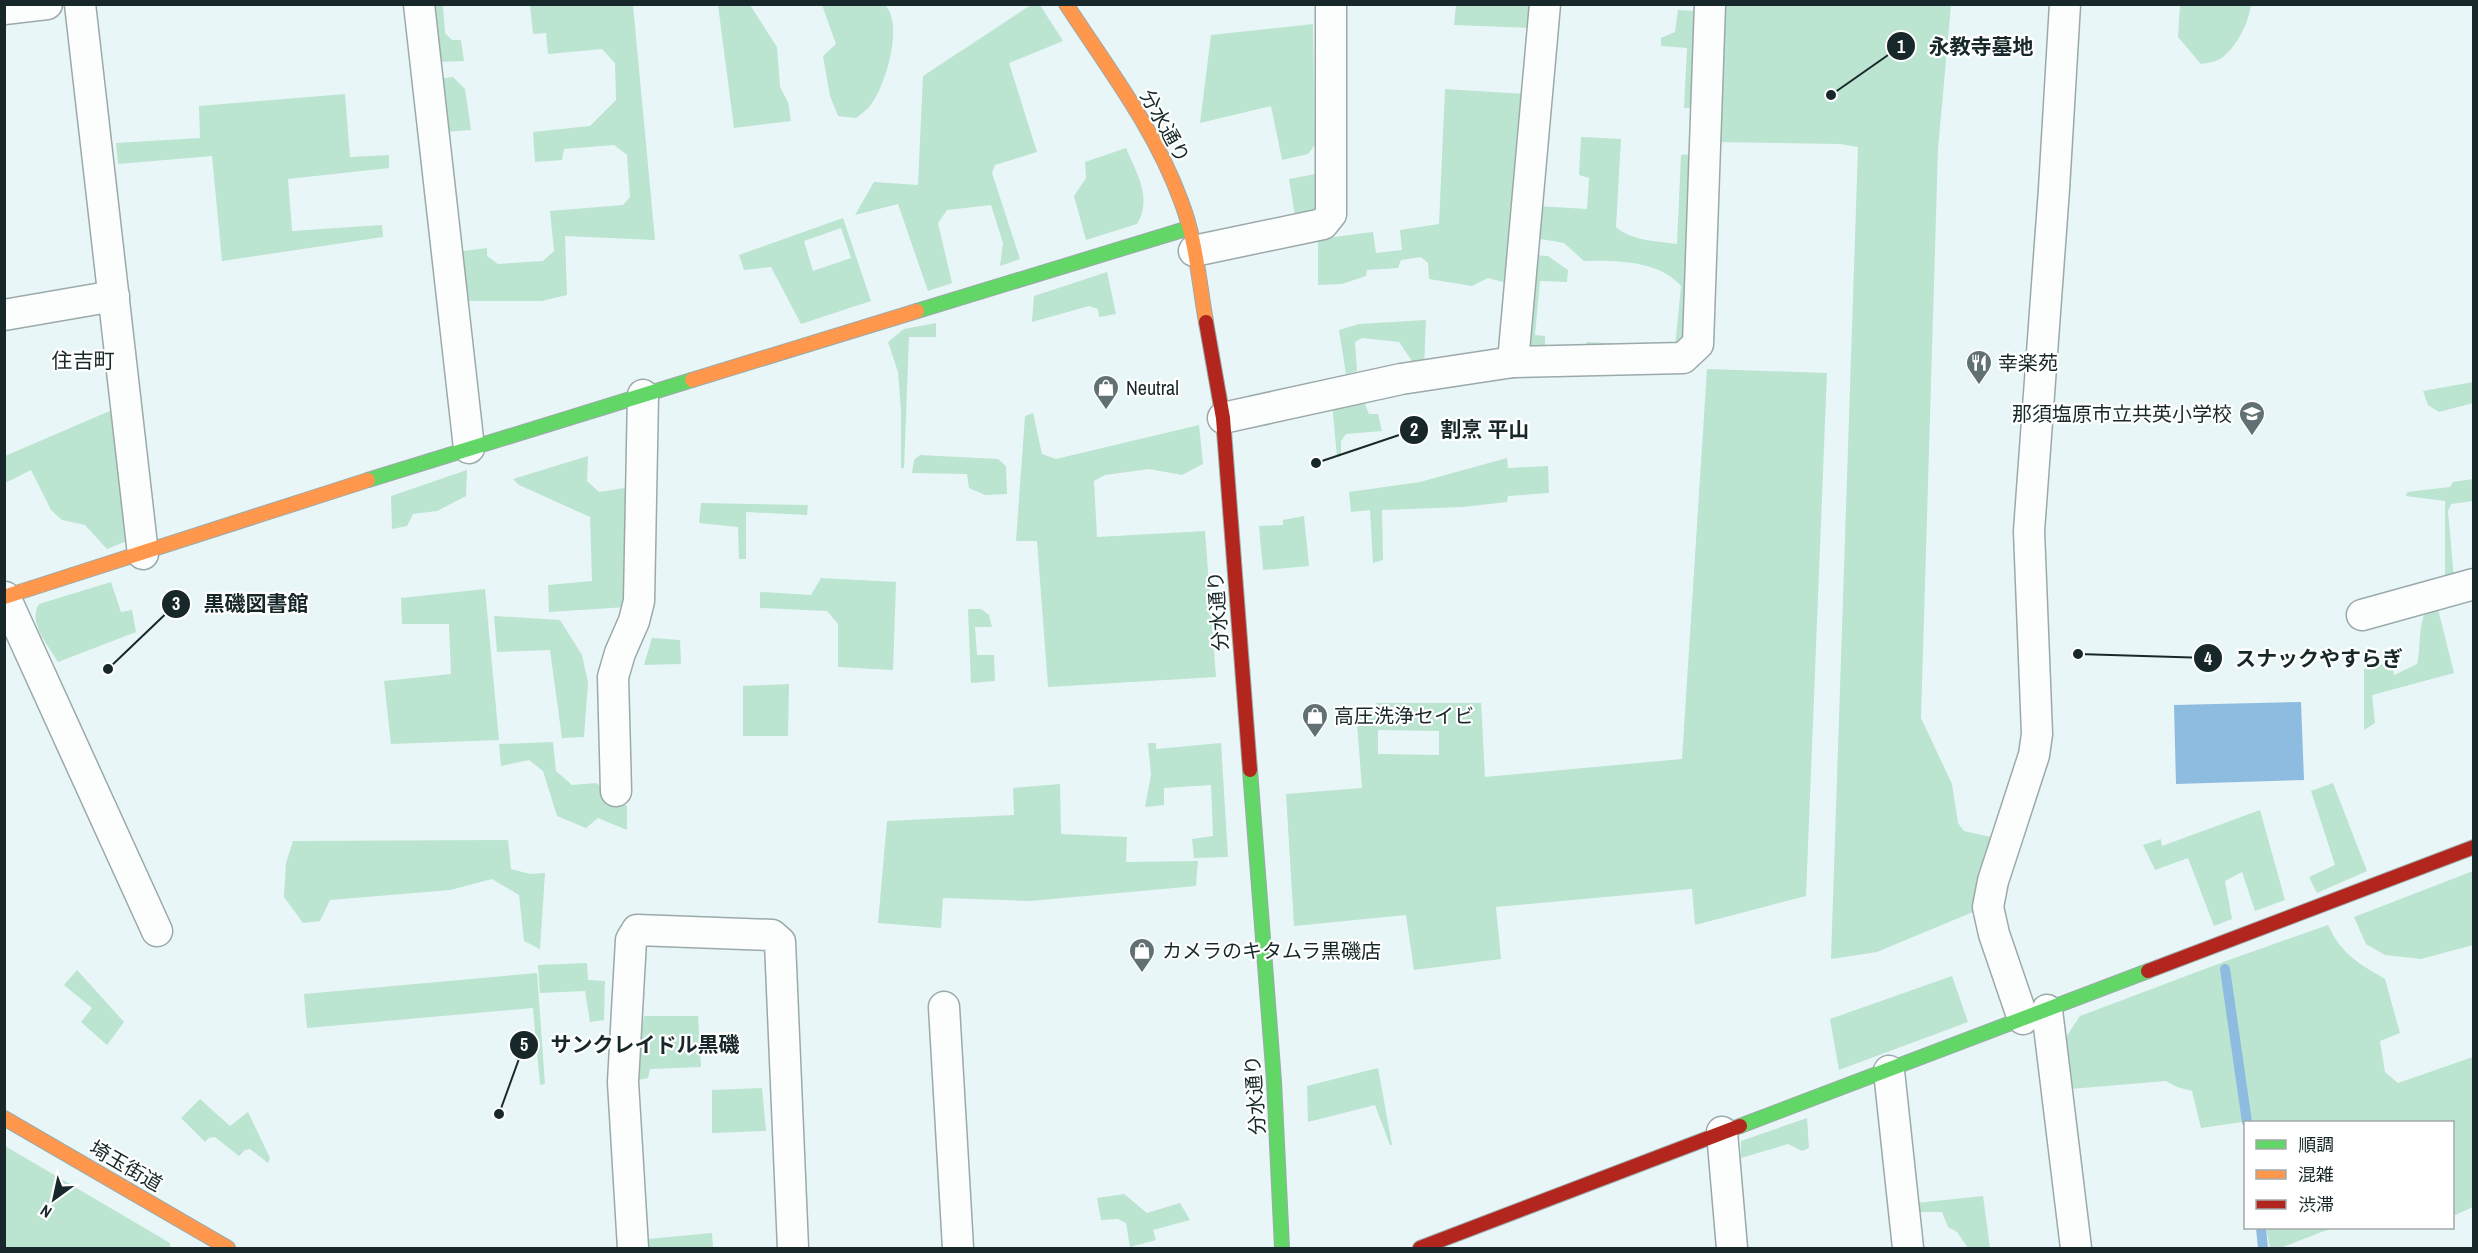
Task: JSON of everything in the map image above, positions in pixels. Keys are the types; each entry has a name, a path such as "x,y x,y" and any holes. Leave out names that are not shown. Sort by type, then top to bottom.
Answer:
{"street":[{"path":"4,9 47,4"},
{"path":"80,4 143,554"},
{"path":"419,4 469,448"},
{"name":"分水通り","path":"1066,4 1152,136 1172,177 1192,239 1223,418 1274,1081 1282,1248"},
{"path":"157,931 5,597 469,448 643,395 1192,239 1323,224 1331,214 1331,4"},
{"path":"1513,362 1545,4"},
{"path":"1223,418 1401,379 1513,362 1683,358 1698,344 1710,4"},
{"path":"2065,4 2054,201 2029,531 2037,734 2034,755 1993,881 1988,907 1994,934 2035,1015 2076,1248"},
{"path":"4,315 114,296"},
{"path":"616,791 613,678 639,601 643,395"},
{"path":"2362,615 2474,584"},
{"path":"1420,1248 2474,847"},
{"path":"633,1248 623,1082 631,940 637,930 772,935 780,942 793,1248"},
{"path":"944,1007 958,1248"},
{"path":"1888,1071 1908,1248"},
{"name":"埼玉街道","path":"4,1118 228,1248"},
{"path":"1722,1132 1732,1248"}],"green space":[{"path":"2180,4 2251,5 2245,27 2226,55 2218,60 2201,64 2178,37"},
{"path":"431,5 443,5 445,33 452,40 461,40 464,61 437,62"},
{"path":"530,5 633,5 655,240 565,236 567,295 542,301 465,301 463,251 487,248 487,256 498,264 543,261 554,251 550,211 623,205 630,197 627,155 614,145 564,149 562,160 535,162 533,132 590,126 616,100 615,63 602,49 548,54 546,33 533,34"},
{"path":"718,5 750,5 777,47 780,87 788,102 791,121 734,128"},
{"path":"822,5 885,5 890,14 893,40 887,70 869,108 856,118 838,116 830,96 823,56 836,44"},
{"path":"1031,5 1040,5 1063,41 1009,63 1037,152 995,165 992,173 1020,259 1000,266 1003,243 991,205 947,210 938,223 952,283 928,291 898,204 855,215 874,182 918,185 923,76"},
{"path":"1456,5 1533,5 1531,28 1454,25"},
{"path":"1722,5 1951,5 1938,149 1921,718 1952,784 1958,823 1964,831 1995,838 1973,912 1877,952 1831,959 1858,147 1840,144 1716,142"},
{"path":"1678,10 1697,11 1693,108 1684,108 1687,48 1661,46 1661,38 1675,32"},
{"path":"1313,24 1315,145 1308,154 1282,160 1271,106 1200,123 1211,35"},
{"path":"453,77 465,89 471,130 444,132 438,79"},
{"path":"1445,89 1526,94 1507,283 1488,278 1472,286 1429,279 1428,263 1421,257 1401,260 1398,268 1367,270 1366,276 1342,284 1318,285 1318,239 1373,232 1376,253 1402,250 1400,230 1439,224"},
{"path":"345,94 350,157 389,155 389,168 288,179 292,231 382,225 383,237 222,261 212,156 118,164 116,143 200,138 199,106"},
{"path":"1581,137 1621,139 1616,227 1629,235 1653,241 1677,244 1681,155 1693,154 1689,334 1679,353 1523,356 1534,255 1548,256 1568,270 1567,282 1540,281 1535,335 1545,336 1545,348 1584,349 1587,342 1675,347 1681,286 1672,278 1661,271 1637,264 1584,261 1564,243 1535,238 1537,206 1587,209 1589,178 1579,175"},
{"path":"1126,148 1141,186 1142,215 1137,224 1086,240 1074,196 1086,178 1085,162"},
{"path":"1321,173 1322,209 1296,222 1289,179"},
{"path":"843,218 871,301 801,324 771,267 744,270 739,255","holes":["841,228 851,258 813,271 804,241"]},
{"path":"1107,272 1116,314 1099,317 1098,309 1089,306 1032,322 1034,296"},
{"path":"1426,320 1424,368 1412,361 1399,342 1362,338 1355,342 1357,371 1346,374 1339,330 1359,324"},
{"path":"936,323 936,337 909,337 904,468 901,468 898,372 888,342 904,329"},
{"path":"1707,369 1827,373 1806,896 1695,925 1692,889 1496,907 1501,959 1414,970 1406,915 1294,926 1286,794 1362,788 1356,710 1374,709 1376,703 1481,703 1485,777 1682,759","holes":["1378,730 1439,731 1439,755 1378,754"]},
{"path":"2473,382 2473,403 2439,412 2428,405 2423,391"},
{"path":"1363,399 1369,414 1378,414 1382,431 1346,434 1341,441 1341,456 1337,457 1332,403"},
{"path":"112,410 127,541 107,549 85,525 62,520 51,510 31,470 5,483 5,456"},
{"path":"1033,413 1042,454 1056,459 1199,425 1203,464 1182,475 1149,469 1105,475 1094,481 1097,537 1205,531 1216,677 1048,687 1037,541 1016,541 1025,416"},
{"path":"920,455 998,459 1006,466 1007,494 985,495 969,488 967,474 912,473 914,460"},
{"path":"588,456 587,481 599,492 631,487 626,607 549,612 548,585 592,581 590,517 519,485 513,479"},
{"path":"1507,458 1508,468 1548,466 1549,493 1508,496 1507,502 1462,507 1382,510 1383,560 1373,563 1370,510 1351,512 1349,492 1420,482"},
{"path":"467,470 466,496 437,511 413,514 407,526 392,529 391,496"},
{"path":"2473,479 2473,501 2451,504 2448,511 2454,579 2445,581 2445,501 2406,496 2407,492 2450,487 2453,482"},
{"path":"701,503 808,505 807,515 746,512 746,559 739,559 738,527 699,523"},
{"path":"1304,516 1309,566 1263,570 1259,526 1283,525 1283,520"},
{"path":"821,578 896,582 893,670 838,667 838,624 827,611 760,608 760,592 811,595"},
{"path":"111,582 121,612 132,610 136,632 58,662 37,626 36,611 39,604"},
{"path":"485,589 499,740 391,744 384,681 451,674 449,624 402,624 401,598"},
{"path":"968,609 981,609 989,615 992,627 975,627 977,655 994,655 995,681 971,683"},
{"path":"2438,609 2454,673 2372,695 2375,723 2364,730 2364,669 2392,662 2394,675 2417,664 2424,615"},
{"path":"494,616 560,620 582,655 588,683 584,737 562,738 550,650 497,652"},
{"path":"652,638 680,640 681,664 644,665"},
{"path":"789,684 788,736 743,736 743,686"},
{"path":"553,742 556,771 572,785 596,783 627,806 627,830 598,818 586,828 557,816 543,771 529,760 501,766 499,744"},
{"path":"1148,743 1156,743 1156,749 1221,743 1228,857 1194,858 1192,839 1213,836 1211,785 1164,788 1164,805 1145,807 1151,775"},
{"path":"2333,783 2367,871 2317,893 2309,877 2335,865 2311,791"},
{"path":"1060,784 1061,834 1127,837 1126,862 1198,861 1196,886 1030,901 943,898 941,928 878,923 887,821 1014,815 1013,788"},
{"path":"2260,810 2285,900 2255,911 2242,872 2225,881 2232,919 2214,926 2188,858 2155,870 2143,845 2161,839 2162,846"},
{"path":"508,840 511,869 530,874 545,873 540,949 524,941 519,895 492,879 450,890 330,900 320,921 303,923 284,897 286,863 293,841"},
{"path":"2473,871 2473,945 2421,959 2385,955 2366,944 2354,917"},
{"path":"2328,925 2345,951 2359,963 2385,979 2400,1033 2380,1041 2385,1072 2398,1083 2473,1057 2473,1207 2454,1216 2454,1121 2244,1121 2201,1128 2192,1091 2166,1081 2070,1089 2064,1040 2080,1016"},
{"path":"587,963 588,980 605,981 604,1020 590,1022 585,991 540,993 538,965"},
{"path":"77,970 124,1022 107,1045 81,1022 92,1008 64,985"},
{"path":"537,973 545,1084 540,1085 533,1008 307,1028 304,994"},
{"path":"1952,976 1968,1022 1839,1070 1830,1019"},
{"path":"644,1016 698,1016 701,1067 650,1069 648,1078 638,1080 637,1063"},
{"path":"1378,1068 1392,1145 1390,1145 1375,1105 1308,1122 1307,1086"},
{"path":"762,1088 766,1131 712,1133 712,1090"},
{"path":"200,1099 230,1126 248,1112 270,1158 268,1163 250,1149 245,1150 239,1156 215,1137 205,1142 181,1118"},
{"path":"1807,1118 1809,1148 1802,1151 1788,1144 1741,1158 1741,1141"},
{"path":"5,1146 170,1243 170,1248 5,1248"},
{"path":"1124,1194 1147,1213 1180,1203 1190,1220 1153,1230 1156,1240 1130,1247 1126,1223 1118,1219 1101,1220 1097,1198"},
{"path":"1983,1196 1990,1248 1968,1248 1957,1232 1948,1227 1942,1212 1917,1212 1916,1203"},
{"path":"2266,1229 2329,1229 2280,1248 2270,1248"},
{"path":"712,1233 713,1248 649,1248 648,1239"}],"water":[{"path":"2301,702 2304,780 2176,784 2174,705"}],"waterway":[{"path":"2225,969 2247,1121"},
{"path":"2261,1229 2263,1248"}],"traffic: fast":[{"path":"917,311 1189,228"},
{"path":"368,480 692,380"},
{"path":"1250,770 1274,1081 1282,1248"},
{"path":"1740,1126 2148,971"}],"traffic: slow":[{"path":"1066,4 1129,99 1170,174 1190,230 1206,322"},
{"path":"692,380 917,311"},
{"path":"4,597 368,480"},
{"path":"4,1118 228,1248"}],"traffic: jam":[{"path":"1206,322 1223,418 1250,770"},
{"path":"2148,971 2474,847"},
{"path":"1420,1248 1740,1126"}],"place":[{"name":"永教寺墓地","path":"1831,95"},
{"name":"幸楽苑","path":"1979,386"},
{"name":"Neutral","path":"1106,411"},
{"name":"那須塩原市立共英小学校","path":"2252,437"},
{"name":"割烹 平山","path":"1316,463"},
{"name":"スナックやすらぎ","path":"2078,654"},
{"name":"黒磯図書館","path":"108,669"},
{"name":"高圧洗浄セイビ","path":"1315,739"},
{"name":"カメラのキタムラ黒磯店","path":"1142,974"},
{"name":"サンクレイドル黒磯","path":"499,1114"}],"district":[{"name":"住吉町","path":"83,361"}]}
